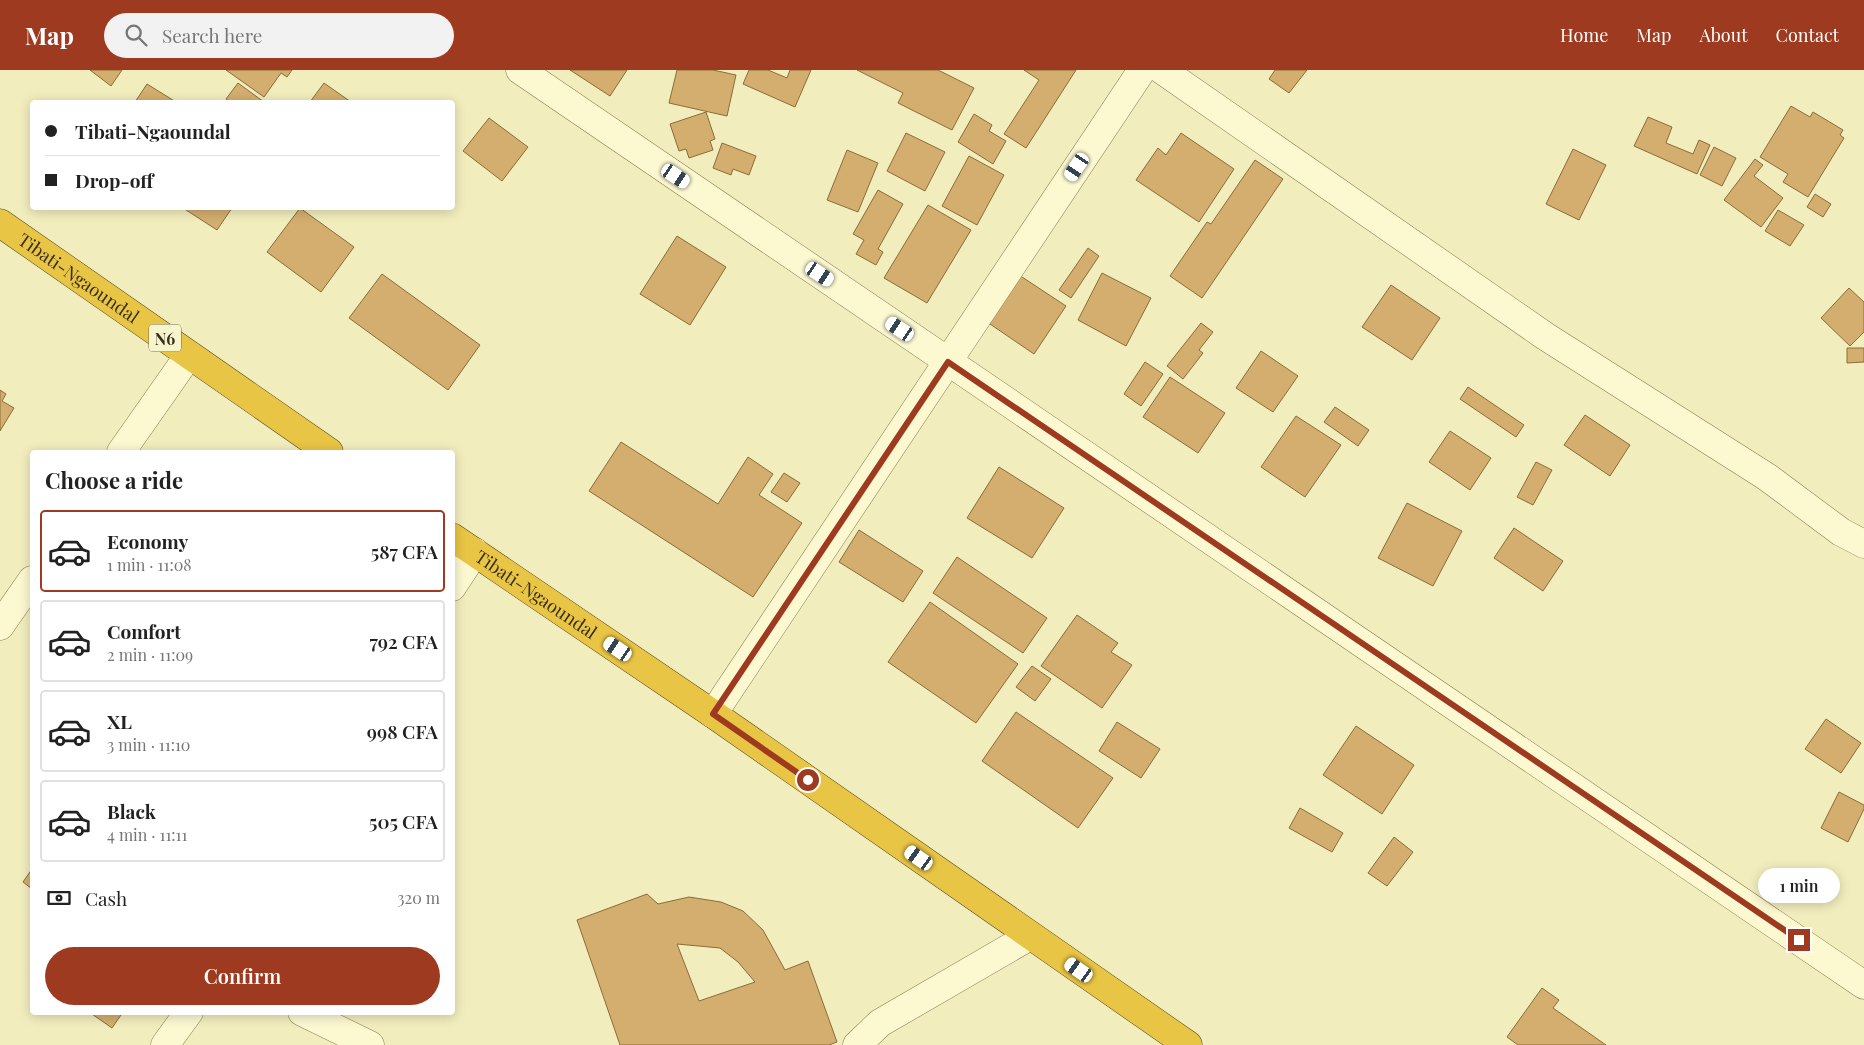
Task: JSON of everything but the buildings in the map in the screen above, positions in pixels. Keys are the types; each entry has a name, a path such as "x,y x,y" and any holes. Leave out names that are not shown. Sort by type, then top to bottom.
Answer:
{"highway":[{"name":"Tibati-Ngaoundal","path":"0,224 326,450"},
{"name":"Tibati-Ngaoundal","path":"455,539 713,714 1188,1045"}],"street":[{"path":"520,70 1864,985"},
{"path":"713,714 1142,70"},
{"path":"1162,70 1545,336 1767,477 1840,532 1864,544"},
{"path":"122,450 189,355"},
{"path":"455,582 474,552"},
{"path":"0,626 30,583"},
{"path":"857,1045 880,1024 1030,936"},
{"path":"165,1045 187,1015"},
{"path":"308,1015 370,1045"}],"route":[{"path":"808,780 713,714 948,362 1799,940"}]}
